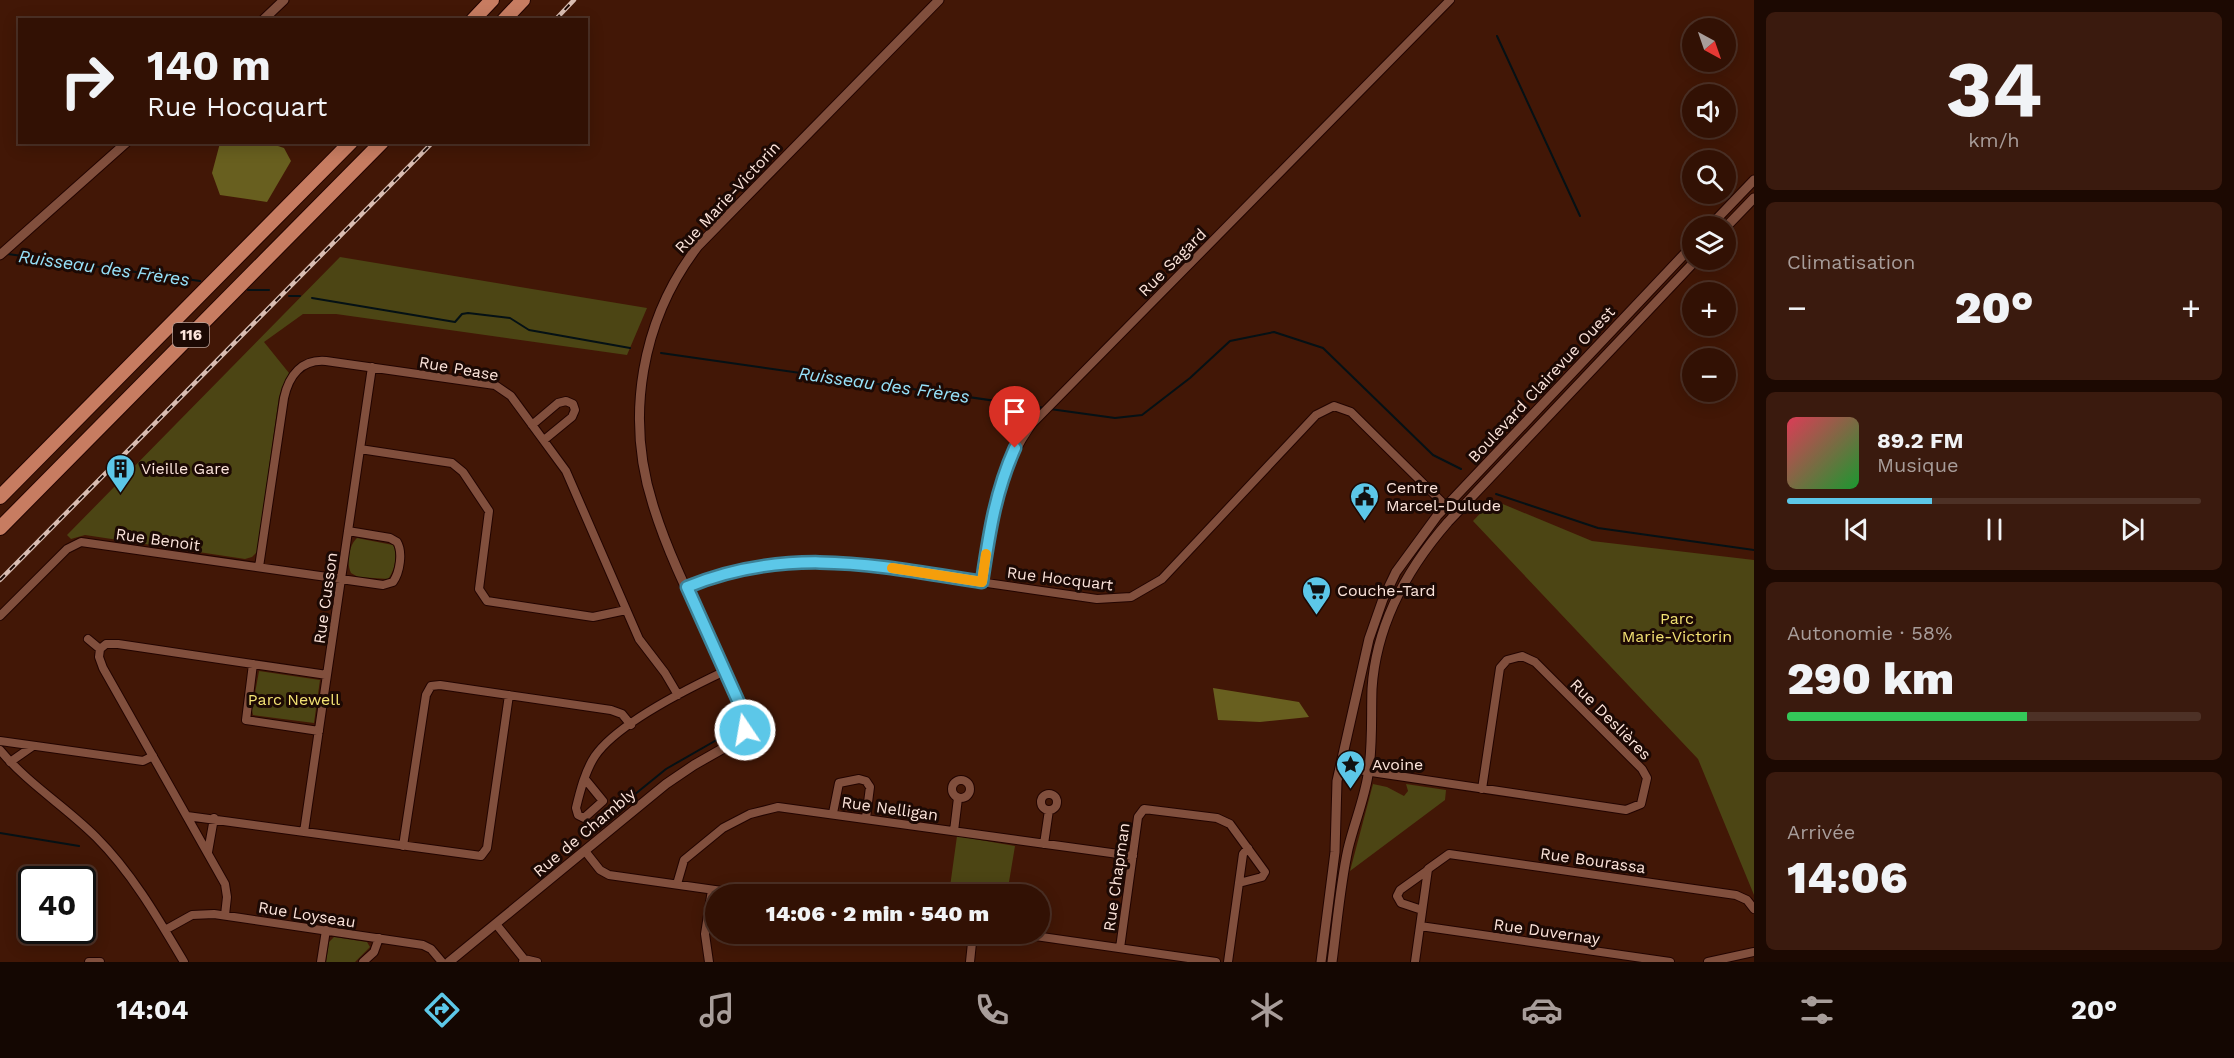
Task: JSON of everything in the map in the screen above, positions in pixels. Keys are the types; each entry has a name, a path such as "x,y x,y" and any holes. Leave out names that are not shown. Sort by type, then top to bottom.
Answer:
{"highway":[{"path":"475,18 492,0"},
{"path":"506,18 523,0"},
{"name":"116","path":"0,497 349,144"},
{"name":"116","path":"0,528 380,144"}],"street":[{"path":"265,18 284,0"},
{"name":"Rue Marie-Victorin","path":"744,733 745,717 653,506 644,471 639,434 644,367 662,305 687,260 715,226 939,0"},
{"name":"Rue Sagard","path":"982,582 995,503 1002,477 1015,448 1032,424 1450,0"},
{"path":"0,255 125,144"},
{"path":"1720,216 1754,180"},
{"path":"1736,217 1754,198"},
{"name":"Boulevard Clairevue Ouest","path":"1321,962 1335,852 1336,799 1340,767 1376,618 1406,555 1446,507 1682,258"},
{"name":"Boulevard Clairevue Ouest","path":"1332,962 1346,858 1369,772 1373,680 1386,624 1411,570 1455,515 1687,270"},
{"name":"Rue Pease","path":"260,567 284,398 290,378 304,365 319,360 498,386 509,394 568,475 640,643 665,673 678,695"},
{"name":"Rue Cusson","path":"304,832 372,367"},
{"path":"532,425 560,402 566,401 573,404 575,412 572,417 544,440"},
{"name":"Rue Hocquart","path":"687,587 760,567 822,561 862,564 1103,600 1126,598 1148,590 1166,575 1316,415 1331,406 1343,407 1351,412 1455,515"},
{"path":"1535,412 1544,421"},
{"path":"360,449 449,462 463,472 489,511 479,589 485,600 593,617 626,610"},
{"name":"Rue Benoit","path":"0,616 67,549 78,542 387,585 396,578 400,548 394,539 348,531"},
{"path":"1376,618 1386,624"},
{"path":"88,639 100,649"},
{"path":"225,915 226,887 103,668 99,657 100,649 106,644 118,644 327,675"},
{"name":"Rue Deslières","path":"1340,767 1482,789 1626,810 1641,804 1647,778 1644,771 1531,658 1525,656 1508,660 1500,669 1482,789"},
{"path":"254,664 246,720 319,731"},
{"path":"585,779 603,801 584,818 579,816 576,810 585,779 598,752 631,725 678,695 725,671"},
{"path":"403,846 427,691 438,684 615,711 631,725"},
{"path":"188,816 474,857 484,854 509,695"},
{"name":"Rue de Chambly","path":"449,962 666,784 694,765 736,742 744,733"},
{"path":"0,741 144,761 153,756"},
{"path":"10,762 33,746"},
{"path":"0,750 10,762 101,843 133,882 184,962"},
{"path":"833,813 839,783 863,779 870,787 866,818"},
{"path":"954,831 958,798"},
{"name":"Rue Nelligan","path":"677,884 684,860 723,828 744,816 778,807 1133,856"},
{"name":"Rue Chapman","path":"1120,948 1139,815 1148,808 1224,820 1248,848 1265,873 1262,877 1239,883"},
{"path":"1044,844 1049,810"},
{"path":"207,852 214,818"},
{"path":"1228,962 1243,854 1248,848"},
{"path":"585,851 606,874 705,889"},
{"name":"Rue Bourassa","path":"1422,910 1401,903 1397,896 1400,890 1445,856 1455,854 1736,895 1747,900 1754,909"},
{"path":"1415,962 1428,870"},
{"name":"Rue Loyseau","path":"165,930 196,914 225,915 427,946 442,962"},
{"path":"496,924 524,960 537,962"},
{"name":"Rue Duvernay","path":"1420,926 1670,962"},
{"path":"321,962 326,930"},
{"path":"363,962 376,950 379,938"},
{"path":"1050,938 1216,962"},
{"path":"706,944 709,962"},
{"path":"970,962 972,944"},
{"path":"1708,962 1754,952"},
{"path":"89,962 100,962"}],"green space":[{"path":"340,257 647,308 627,355 336,314 303,314 264,342 289,373 279,397 257,552 252,557 245,559 85,535 71,539 67,535"},
{"name":"Parc Marie-Victorin","path":"1493,500 1592,541 1754,560 1754,895 1698,759 1473,521"},
{"path":"357,538 393,545 395,562 388,579 358,577 351,573 349,554"},
{"name":"Parc Newell","path":"259,671 320,680 314,723 253,715"},
{"path":"1373,784 1387,787 1404,796 1408,791 1406,784 1446,790 1445,800 1350,871"},
{"path":"957,836 1015,846 1009,884 950,884"},
{"path":"334,937 367,942 370,947 355,962 326,962 329,942"}],"shaded area":[{"path":"220,144 272,144 284,148 291,161 267,202 220,195 212,173"},
{"path":"1213,688 1299,702 1309,717 1260,722 1218,720"}],"waterway":[{"path":"1497,36 1580,216"},
{"name":"Ruisseau des Frères","path":"8,254 200,281"},
{"name":"Ruisseau des Frères","path":"248,290 269,290"},
{"name":"Ruisseau des Frères","path":"289,296 300,296"},
{"name":"Ruisseau des Frères","path":"312,298 455,322 462,314 468,313 510,318 529,330 630,348"},
{"name":"Ruisseau des Frères","path":"1050,409 1115,418 1142,415 1190,378 1230,341 1274,332 1323,348 1433,455 1461,469"},
{"name":"Ruisseau des Frères","path":"661,353 1045,408"},
{"name":"Ruisseau des Frères","path":"1496,494 1598,528 1754,550"},
{"path":"602,821 666,769 734,730"},
{"path":"0,833 79,846"}],"railway":[{"path":"557,18 574,0"},
{"path":"0,580 431,144"}],"slow traffic":[{"path":"892,568 982,582 986,554"}],"place":[{"name":"Vieille Gare","path":"120,494"},
{"name":"Centre Marcel-Dulude","path":"1365,522"},
{"name":"Couche-Tard","path":"1316,616"},
{"name":"Avoine","path":"1351,790"}],"route":[{"path":"745,730 744,714 687,587 760,567 822,561 862,564 982,582 995,503 1002,477 1015,448"}]}
